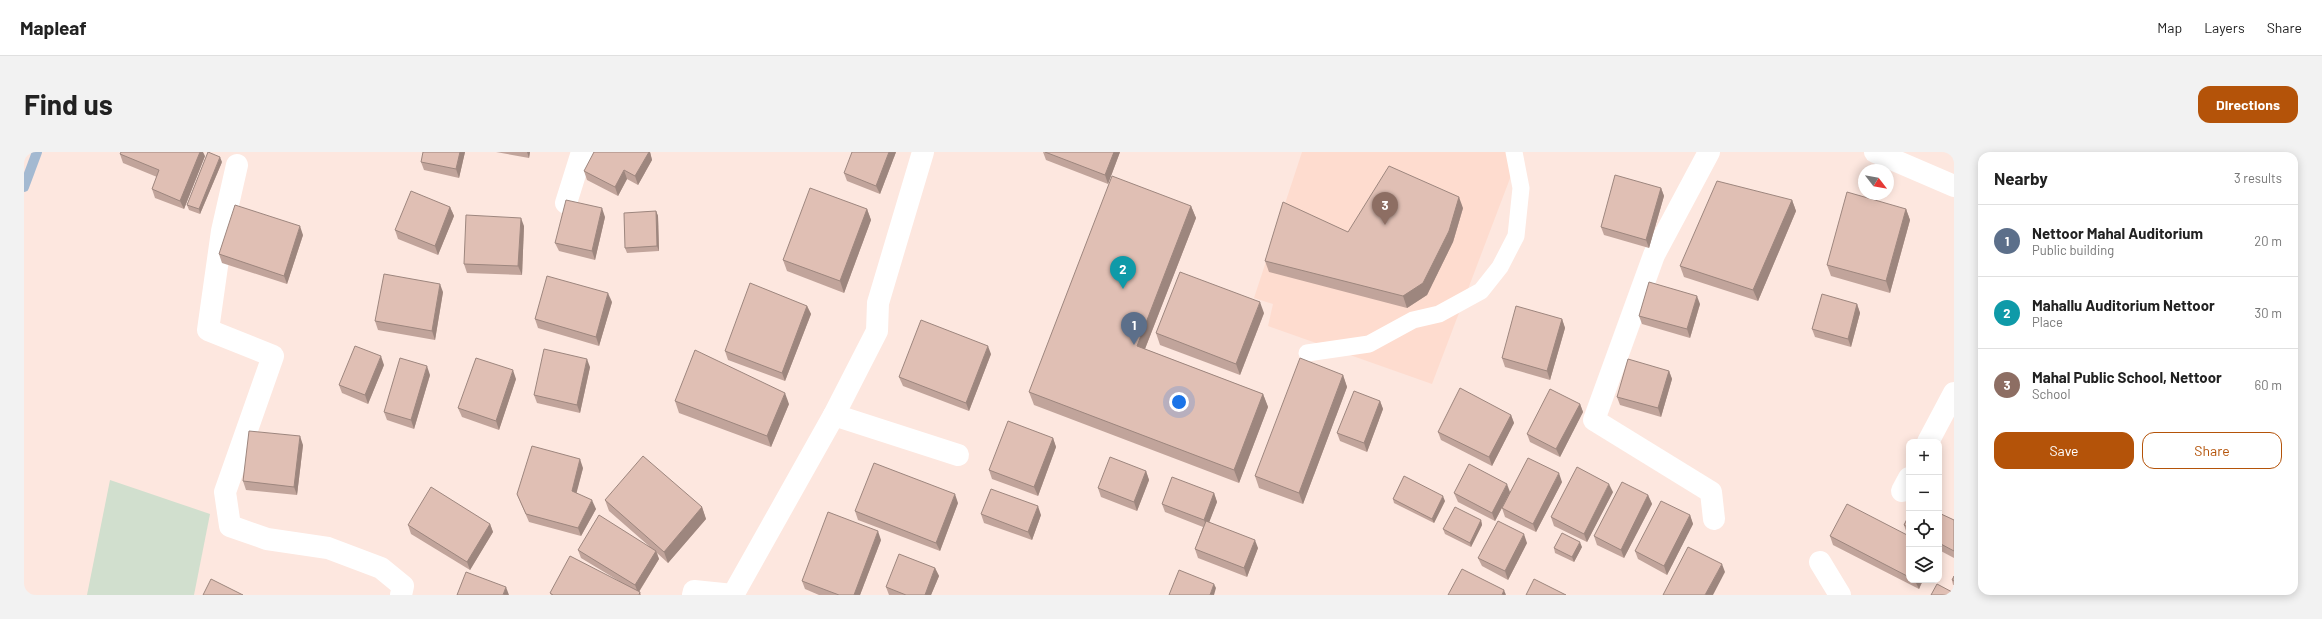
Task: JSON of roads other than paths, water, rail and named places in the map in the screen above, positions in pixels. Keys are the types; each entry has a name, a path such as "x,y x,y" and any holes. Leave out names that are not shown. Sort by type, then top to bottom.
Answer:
{"street":[{"path":"566,203 582,152"},
{"path":"692,595 694,591 734,595 834,415 877,331 878,303 924,152"},
{"path":"1709,152 1654,255 1594,420 1711,492 1714,519"},
{"path":"1875,152 1954,186"},
{"path":"237,164 222,231 208,330 273,356 225,492 230,526 267,539 328,548 381,568 403,586 401,595"},
{"path":"1930,439 1954,393"},
{"path":"834,415 958,455"},
{"path":"1820,562 1840,595"}],"lane":[{"path":"1307,353 1369,344 1413,320 1439,314 1480,291 1500,267 1516,236 1521,188 1514,152"}],"waterway":[{"path":"24,187 37,152"}],"place":[{"name":"Mahal Public School, Nettoor","path":"1385,225"},
{"name":"Mahallu Auditorium Nettoor","path":"1123,289"},
{"name":"Nettoor Mahal Auditorium","path":"1134,345"}]}
